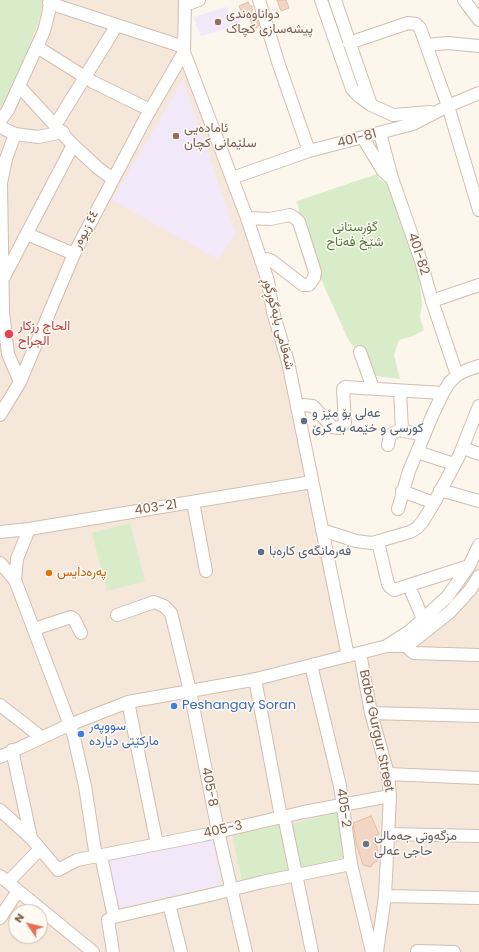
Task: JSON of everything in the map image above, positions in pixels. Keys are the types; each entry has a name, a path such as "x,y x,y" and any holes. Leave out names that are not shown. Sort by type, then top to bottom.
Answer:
{"street":[{"path":"185,2 199,0"},
{"path":"259,0 278,65 310,151"},
{"path":"321,0 352,89 360,98 371,105 393,114 412,114 443,108"},
{"path":"335,0 371,105"},
{"path":"464,0 479,20"},
{"path":"0,121 8,110 44,31 50,2 184,49"},
{"name":"شەقامی بابەگوڕگوڕ","path":"185,2 184,49 247,218 268,281 273,312 288,362 322,530 354,654"},
{"path":"349,43 408,23 416,24 420,28 443,108 479,210"},
{"path":"0,127 15,134 38,137 59,128 85,77 117,25"},
{"path":"426,45 448,43 479,46"},
{"path":"37,47 85,77 150,110"},
{"name":"٤٤ زیوەر","path":"0,415 20,382 74,254 184,49"},
{"path":"19,86 74,145 98,168 113,179"},
{"name":"401-81","path":"232,178 310,151 413,124 443,108 479,94"},
{"name":"401-82","path":"380,133 392,178 421,261 432,301 457,375"},
{"path":"15,134 6,159 1,183 2,279 3,312 8,354 20,382"},
{"path":"363,138 383,171 392,178"},
{"path":"2,279 74,145"},
{"path":"247,218 270,219 290,215 295,218 298,222 315,272 314,278 309,284 303,285 272,261 267,259 261,261"},
{"path":"27,234 74,254"},
{"path":"432,301 479,285"},
{"path":"360,352 373,388"},
{"path":"398,509 402,491 417,452 443,393 449,383 457,375 479,366"},
{"path":"297,407 303,404 313,406 332,427 339,428 345,423 344,387 346,386 443,393"},
{"path":"400,391 402,430"},
{"path":"322,530 361,542 378,542 414,530 423,522 463,448 479,406"},
{"path":"388,444 392,433 399,430 424,435"},
{"path":"463,448 479,454"},
{"path":"417,452 454,464"},
{"name":"403-21","path":"0,532 29,529 312,482"},
{"path":"440,490 479,501"},
{"path":"402,491 434,503"},
{"path":"193,502 206,571"},
{"path":"15,580 17,558 29,529"},
{"path":"378,542 388,584 392,589 397,590 469,566"},
{"path":"405,641 423,619 450,593 469,566 479,545"},
{"path":"0,563 15,580 73,733 85,786 98,856 114,917"},
{"path":"31,838 4,754 41,737 128,702 256,679 405,641 450,612 474,590 479,576"},
{"path":"409,586 423,619"},
{"name":"405-8","path":"117,616 154,602 164,606 171,613 190,691 218,831 246,952"},
{"path":"34,629 71,617 74,619 81,633"},
{"path":"405,641 414,653 479,655"},
{"name":"Baba Gurgur Street","path":"354,654 388,774 390,796 386,896 377,952"},
{"name":"405-2","path":"311,665 340,786 351,864 372,952"},
{"path":"256,679 312,952"},
{"path":"128,702 157,844"},
{"path":"0,705 41,737"},
{"path":"371,713 479,716"},
{"path":"388,774 479,778"},
{"name":"405-3","path":"40,849 58,870 76,860 283,816 390,796"},
{"path":"2,814 31,838 40,849 4,879 93,952"},
{"path":"389,834 479,836"},
{"path":"113,952 108,920 114,917 295,875 351,864"},
{"path":"0,918 18,891"},
{"path":"386,896 479,898"},
{"path":"169,904 181,952"},
{"path":"417,951 454,952"}],"shaded area":[{"path":"0,0 188,0 184,52 268,281 348,655 408,636 479,552 479,952 0,952"},
{"name":"دواناوەندی پیشەسازی کچاک","path":"227,7 229,20 232,21 231,18 241,19 241,22 234,27 201,36 193,17"},
{"name":"ئامادەیی سلێمانی کچان","path":"183,80 236,234 218,259 112,200"},
{"path":"212,837 221,885 116,908 106,860"}],"green space":[{"path":"0,0 43,0 41,13 10,95 0,110"},
{"name":"گۆڕستانی شێخ فەتاح","path":"377,174 379,179 389,185 419,276 422,305 420,317 424,330 413,336 399,340 394,355 400,379 376,376 348,339 305,240 297,201"},
{"path":"130,523 145,581 107,591 92,533"},
{"path":"337,813 347,857 299,868 292,824"},
{"path":"281,825 289,870 242,880 232,835"}],"building":[{"path":"277,0 286,0 289,8 281,11"},
{"path":"248,2 250,6 252,6 252,14 244,15 244,13 242,14 239,6"},
{"path":"255,13 259,26 253,30 250,16"},
{"name":"مزگەوتی جەمالی حاجی عەلی","path":"371,816 379,834 373,837 378,851 377,861 373,863 371,867 363,865 356,843 353,823"}],"place":[{"name":"دواناوەندی پیشەسازی کچاک","path":"218,22"},
{"name":"ئامادەیی سلێمانی کچان","path":"176,136"},
{"name":"الحاج رزكار الجراح","path":"9,334"},
{"name":"عەلی بۆ مێز و کورسی و خێمە بە کرێ","path":"304,421"},
{"name":"فەرمانگەی کارەبا","path":"261,552"},
{"name":"پەرەدایس","path":"49,573"},
{"name":"Peshangay Soran","path":"174,706"},
{"name":"سووپەر مارکێتی دیاردە","path":"81,734"},
{"name":"مزگەوتی جەمالی حاجی عەلی","path":"366,844"}]}
